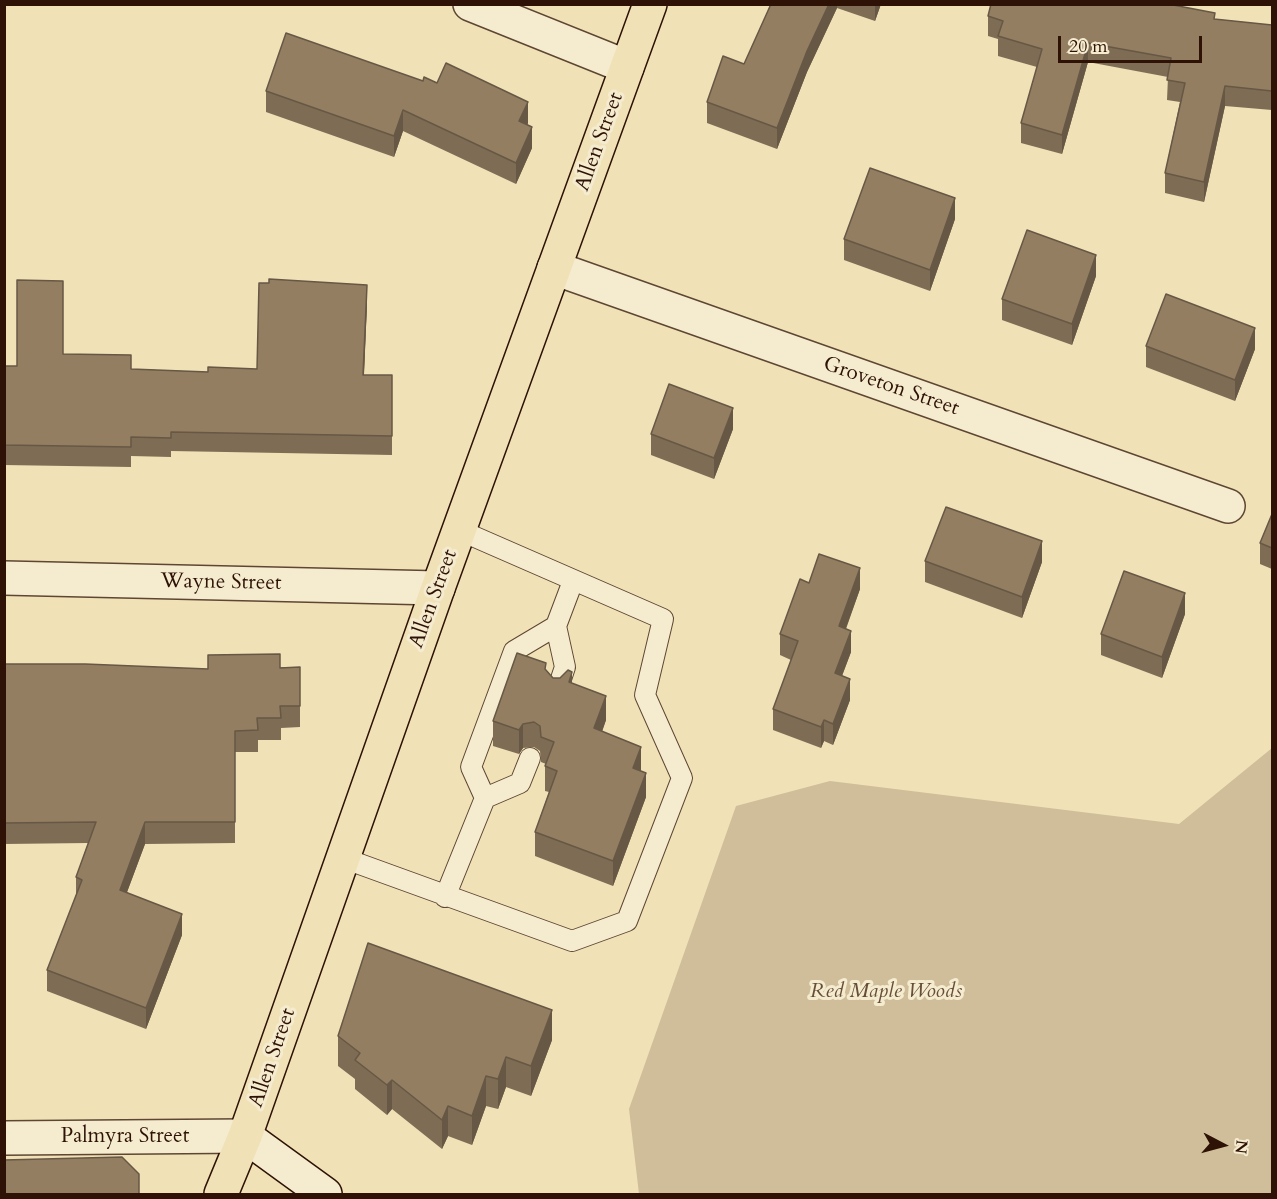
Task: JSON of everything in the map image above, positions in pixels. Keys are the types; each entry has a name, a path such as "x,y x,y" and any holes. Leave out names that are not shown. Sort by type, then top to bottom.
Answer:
{"main road":[{"name":"Allen Street","path":"221,1194 245,1137 438,588 650,4"}],"street":[{"path":"470,4 627,68"},
{"name":"Groveton Street","path":"554,268 1228,506"},
{"name":"Wayne Street","path":"4,578 438,588"},
{"path":"245,1137 325,1194"},
{"name":"Palmyra Street","path":"4,1138 245,1137"}],"lane":[{"path":"343,858 445,897 572,941 627,921 682,778 645,695 663,619 459,530"},
{"path":"557,691 565,667 556,626 573,581"},
{"path":"485,798 471,767 514,651 556,626"},
{"path":"445,897 485,798 520,783 530,758"}],"green space":[{"name":"Red Maple Woods","path":"1272,748 1272,1194 639,1194 629,1109 736,806 830,781 1179,824"}],"building":[{"path":"771,4 829,4 807,51 777,128 707,102 723,56 744,64"},
{"path":"991,4 1168,4 1215,13 1214,19 1272,25 1272,91 1225,86 1204,182 1165,173 1185,83 1167,80 1171,58 1088,43 1062,135 1021,123 1042,49 998,36 1003,21 988,16"},
{"path":"286,33 423,81 424,77 437,83 446,63 528,102 519,121 532,127 516,163 403,110 394,136 266,91"},
{"path":"870,168 955,198 930,270 844,239"},
{"path":"1027,230 1096,255 1072,324 1002,299"},
{"path":"269,279 367,285 363,375 392,375 392,436 171,432 171,438 131,437 131,447 4,445 4,366 17,366 17,280 63,281 63,354 131,355 131,369 208,372 208,367 257,369 259,283 269,283"},
{"path":"1166,294 1255,328 1235,380 1146,346"},
{"path":"669,384 733,408 714,458 651,434"},
{"path":"946,507 1042,541 1022,597 925,561"},
{"path":"1272,514 1272,548 1260,543"},
{"path":"819,554 860,568 839,626 851,631 835,673 850,679 833,724 824,720 821,727 773,709 798,641 780,634 800,579 809,583"},
{"path":"1124,571 1185,593 1162,657 1101,634"},
{"path":"517,653 546,663 545,669 553,678 560,678 568,670 572,672 569,682 606,696 594,728 641,747 633,768 646,773 613,861 535,832 557,771 545,766 554,742 541,737 540,726 534,722 523,724 519,730 493,721"},
{"path":"280,654 280,668 300,667 300,706 280,706 281,718 257,718 258,730 235,731 235,822 145,822 120,890 182,914 146,1008 47,970 82,880 76,877 96,822 4,823 4,664 85,664 208,669 208,655"},
{"path":"368,943 552,1010 531,1066 506,1057 498,1079 486,1076 472,1116 448,1106 442,1120 392,1080 387,1085 355,1060 360,1053 338,1036"},
{"path":"122,1157 139,1174 139,1194 4,1194 4,1160"}]}
